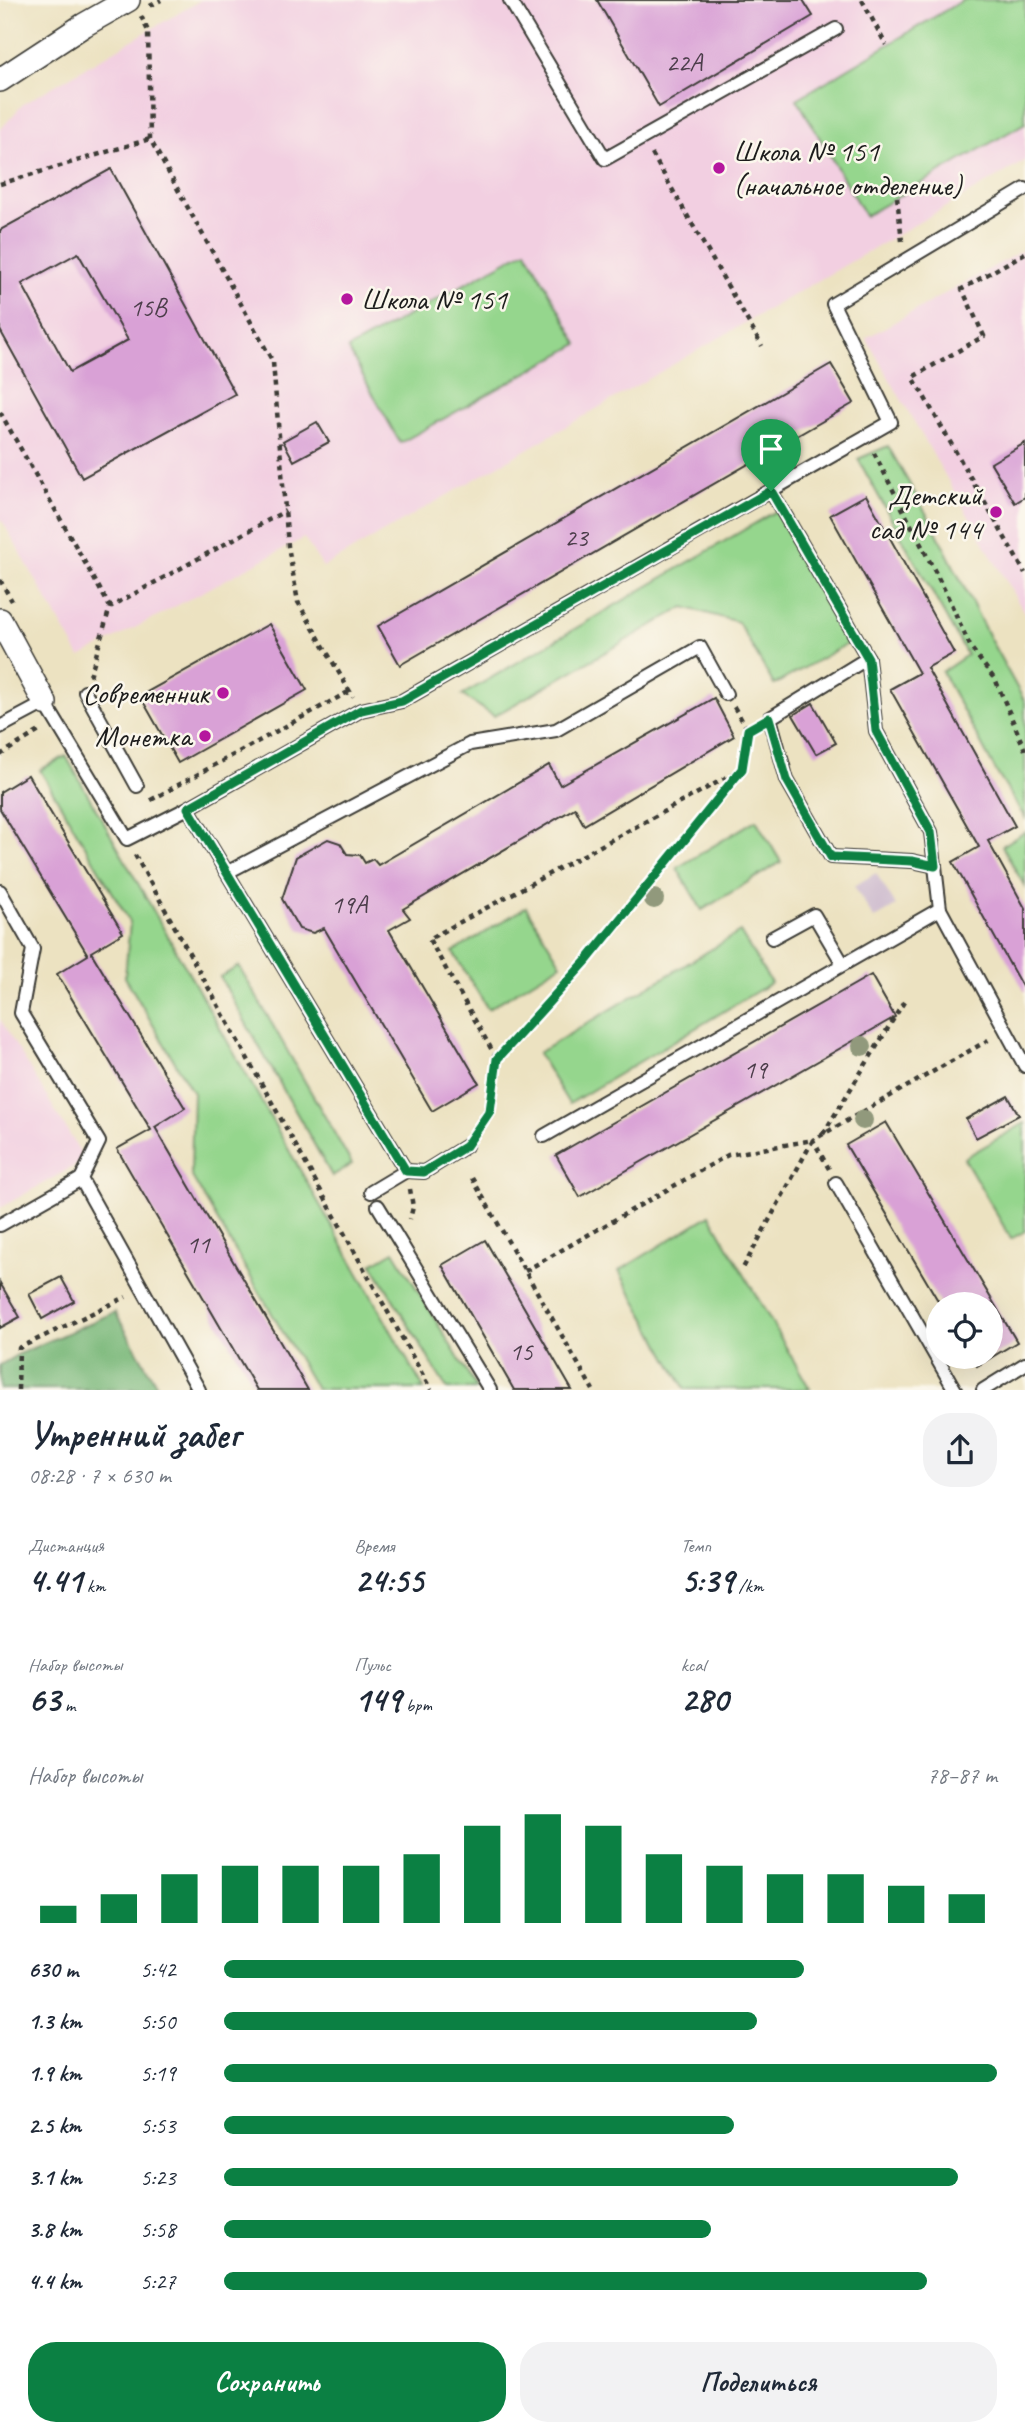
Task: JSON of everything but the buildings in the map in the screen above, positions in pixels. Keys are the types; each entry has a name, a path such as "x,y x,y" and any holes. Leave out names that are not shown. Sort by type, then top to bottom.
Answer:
{"street":[{"path":"0,80 84,25 134,6"},
{"path":"0,620 45,703"}],"lane":[{"path":"510,0 605,159 836,29"},
{"path":"0,727 45,703 127,839 188,808 361,710 402,701 891,422 833,304 1025,189"},
{"path":"771,491 868,658 876,731 931,832 940,909 1025,1066"},
{"path":"228,872 470,744 556,730 700,647 726,694"},
{"path":"868,658 769,718 787,780 831,857 912,861 935,866"},
{"path":"85,692 137,786"},
{"path":"188,808 406,1171"},
{"path":"0,891 33,948 21,1013 99,1142 81,1179 0,1225"},
{"path":"544,1136 940,909"},
{"path":"772,938 814,915 843,964"},
{"path":"371,1192 406,1171 424,1172 466,1146"},
{"path":"81,1179 198,1390"},
{"path":"836,1183 955,1390"},
{"path":"377,1206 490,1390"},
{"path":"983,1390 1025,1364"}],"path":[{"path":"862,0 886,45"},
{"path":"134,6 148,31 150,139 273,362 288,546 298,601 361,710"},
{"path":"643,138 762,346"},
{"path":"0,184 150,139"},
{"path":"897,197 906,261"},
{"path":"1025,253 962,289 984,336 913,377 1025,573"},
{"path":"0,412 110,607 85,692"},
{"path":"866,437 935,570 971,648 996,681 1025,750"},
{"path":"110,607 285,511"},
{"path":"143,804 350,691"},
{"path":"466,1146 490,1111 497,1059 587,960 742,769 748,730 726,694"},
{"path":"748,730 769,718"},
{"path":"497,1059 429,939 742,769"},
{"path":"127,839 431,1390"},
{"path":"822,1134 904,1002"},
{"path":"525,1271 728,1154 813,1140 1005,1031"},
{"path":"813,1140 836,1183"},
{"path":"741,1270 813,1140"},
{"path":"406,1171 413,1207 410,1219"},
{"path":"472,1178 593,1390"},
{"path":"18,1390 19,1348 143,1289"}],"shaded area":[{"name":"Школа № 151","path":"201,0 1025,0 1025,161 323,567 304,538 80,657 0,517 0,130 23,104"},
{"name":"Детский сад № 144","path":"1025,249 1025,614 866,338"},
{"path":"876,873 896,906 874,919 854,886"},
{"path":"0,1019 85,1160 0,1208"}],"green space":[{"path":"963,0 1025,0 1025,123 865,216 797,99"},
{"path":"526,250 578,344 400,443 348,349"},
{"path":"888,446 935,529 1025,702 1025,818 997,773 942,672 967,655 858,459"},
{"path":"776,511 852,641 774,685 738,622 684,607 494,716 462,695"},
{"path":"66,756 424,1389 316,1389 191,1175 193,1093 125,977 130,922 40,770"},
{"path":"756,820 781,862 702,910 677,868"},
{"path":"1025,832 1025,887 1002,846"},
{"path":"526,907 561,964 488,1009 453,952"},
{"path":"740,932 771,983 569,1104 538,1053"},
{"path":"239,966 352,1164 332,1176 220,977"},
{"path":"1025,1123 1025,1231 1011,1239 964,1158"},
{"path":"710,1215 810,1389 685,1389 619,1271"},
{"path":"394,1251 477,1389 447,1389 372,1264"},
{"path":"115,1312 159,1389 0,1389 0,1365"}],"place":[{"name":"Школа № 151 (начальное отделение)","path":"719,168"},
{"name":"Школа № 151","path":"347,299"},
{"name":"Детский сад № 144","path":"996,512"},
{"name":"Современник","path":"223,693"},
{"name":"Монетка","path":"205,736"}],"route":[{"path":"771,491 868,658 876,731 931,832 935,866 912,861 831,857 787,780 769,718 753,727 748,730 742,769 587,960 497,1059 490,1111 466,1146 424,1172 406,1171 188,808 361,710 402,701 771,491"}]}
